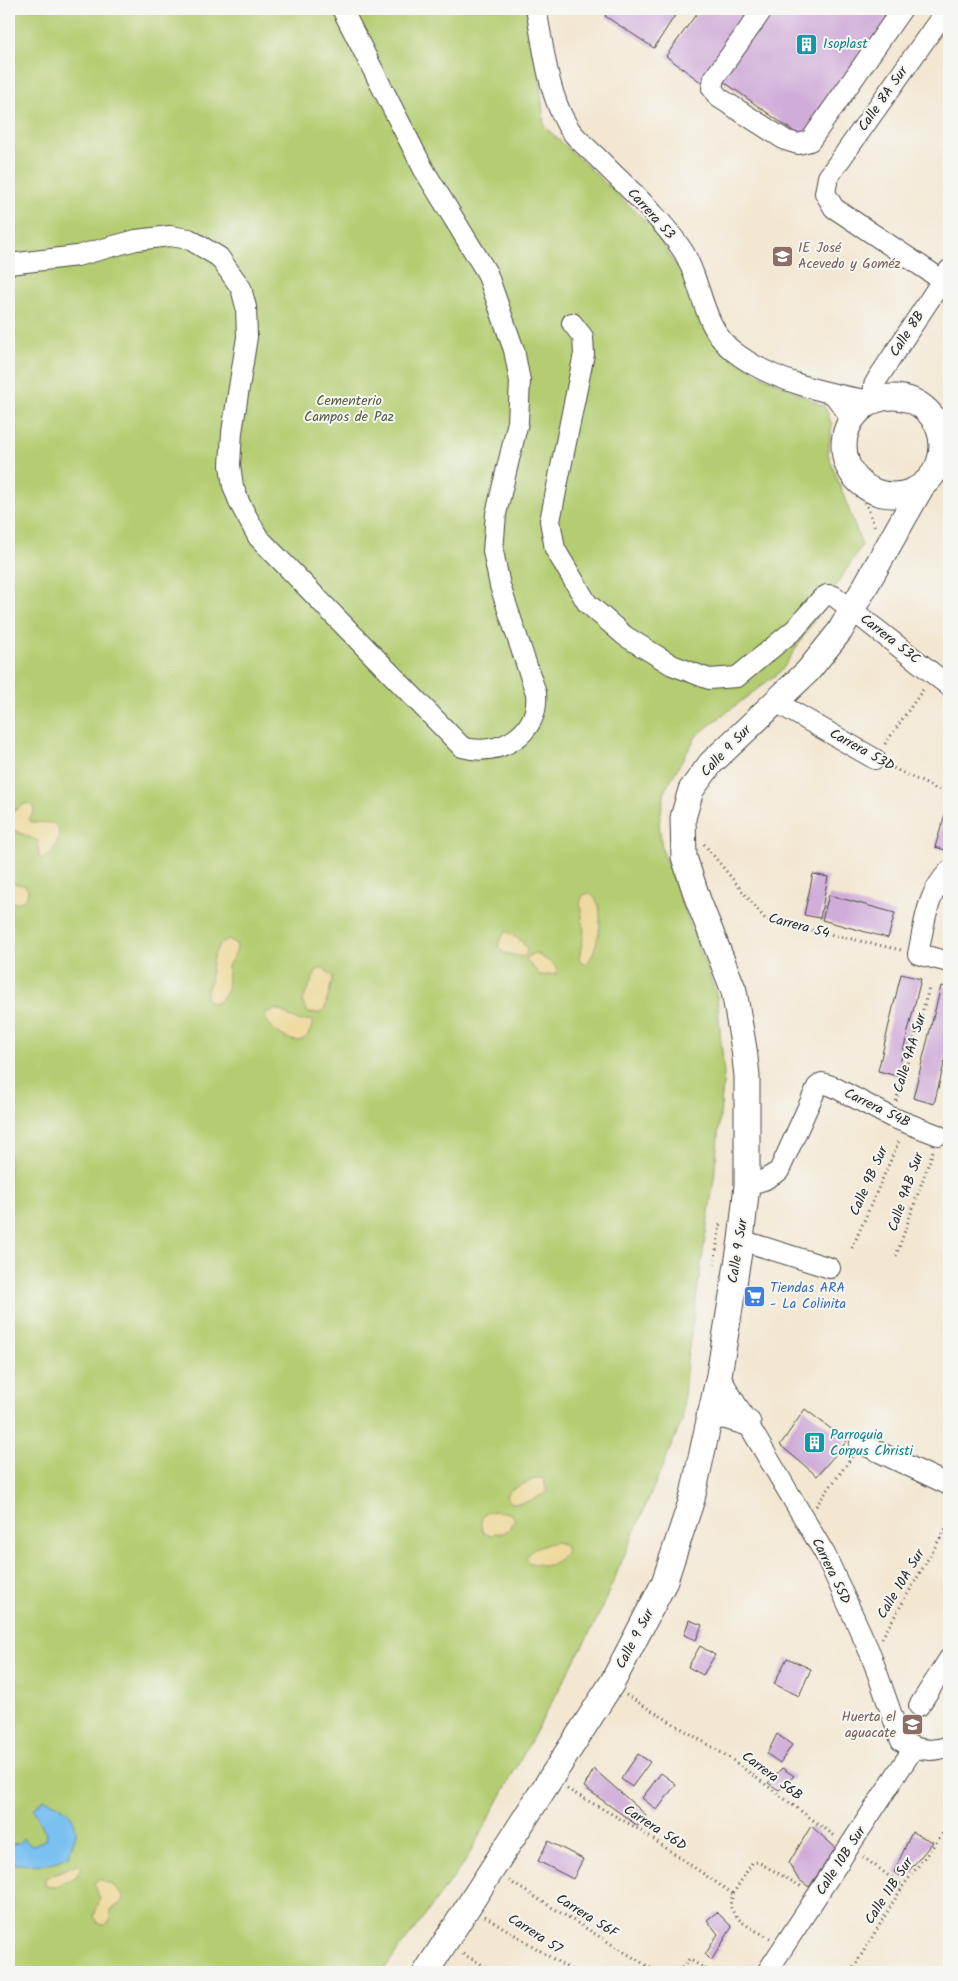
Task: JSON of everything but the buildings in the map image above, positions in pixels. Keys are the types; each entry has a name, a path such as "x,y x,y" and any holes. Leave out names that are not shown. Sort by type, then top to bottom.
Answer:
{"main road":[{"path":"922,406 931,414 938,428 945,458 922,486 900,494 888,494 871,489 859,481 848,462 845,440 848,421 872,401 882,397 902,397 922,406 949,410"},
{"name":"Calle 9 Sur","path":"426,1972 612,1683 664,1583 692,1499 719,1375 741,1240 747,1185 747,1076 734,991 698,900 684,857 683,818 691,790 711,763 808,671 853,610 884,535 903,523 922,486"},
{"path":"871,489 885,509 884,535"},
{"path":"709,1418 725,1416 748,1423"}],"street":[{"path":"9,264 77,256 136,240 170,236 189,239 219,258 241,288 246,307 247,337 232,432 230,465 233,486 248,522 258,537 462,747 486,751 497,748 514,739 531,723 537,707 536,693 500,586 493,552 496,514 518,422 520,381 514,350 487,273 424,170 342,9"},
{"name":"Carrera 53","path":"536,9 556,103 568,128 669,232 684,252 714,328 731,350 755,366 789,380 834,394 872,401"},
{"path":"763,9 714,78 712,88 718,97 785,140 798,144 810,141 902,9"},
{"name":"Calle 8A Sur","path":"945,20 828,177 825,193 834,208 946,275"},
{"name":"Calle 8B","path":"872,401 874,385 878,378 946,275"},
{"name":"Carrera 53C","path":"572,323 583,338 584,354 550,520 555,549 587,602 625,636 664,660 709,679 737,677 795,629 822,598 827,595 834,596 949,686"},
{"path":"834,394 848,421"},
{"name":"Carrera 53D","path":"776,702 875,759"},
{"path":"949,871 930,896 918,954 949,962"},
{"name":"Carrera 54B","path":"747,1185 764,1180 779,1171 816,1087 827,1084 899,1120 938,1135"},
{"path":"741,1240 830,1268"},
{"name":"Carrera 55D","path":"719,1375 824,1554 871,1655 901,1740 913,1749"},
{"path":"860,1443 949,1485"},
{"path":"919,1706 948,1663"},
{"path":"913,1749 945,1748"},
{"name":"Calle 10B Sur","path":"767,1972 850,1848 913,1749"}],"path":[{"path":"848,421 836,448 836,462 842,478 862,498 884,535"},
{"path":"875,759 934,673"},
{"name":"Carrera 53D","path":"875,759 949,795"},
{"name":"Carrera 54","path":"701,841 766,920 918,954"},
{"name":"Calle 9AA Sur","path":"899,1120 929,989"},
{"name":"Calle 9B Sur","path":"852,1248 899,1120"},
{"name":"Calle 9AB Sur","path":"896,1256 938,1135"},
{"path":"714,1269 720,1222"},
{"path":"805,1520 848,1463"},
{"name":"Calle 10A Sur","path":"871,1655 949,1523"},
{"name":"Carrera 56B","path":"621,1692 726,1756 903,1886"},
{"name":"Carrera 56D","path":"562,1786 635,1828 733,1894"},
{"name":"Calle 11B Sur","path":"851,1972 903,1886 949,1825"},
{"path":"784,1947 740,1921 732,1912 730,1905 733,1894 752,1863 758,1862 818,1896"},
{"name":"Carrera 56F","path":"506,1879 657,1972"},
{"name":"Carrera 57","path":"485,1916 574,1972"},
{"path":"463,1954 495,1972"},
{"path":"679,1972 689,1959 710,1972"}],"green space":[{"name":"Cementerio Campos de Paz","path":"9,9 527,9 538,55 544,126 652,227 671,258 748,368 825,407 832,425 828,454 862,545 782,670 697,735 665,790 659,823 662,849 717,996 724,1074 714,1179 687,1360 682,1421 597,1619 465,1862 382,1972 9,1972"}],"sand":[{"path":"29,803 34,806 34,812 29,819 31,822 53,823 59,832 55,846 50,854 43,859 39,857 38,841 9,828 9,815 22,805"},
{"path":"9,883 25,885 28,890 26,897 22,901 16,903 9,902"},
{"path":"589,893 595,898 599,906 600,927 595,948 587,964 579,959 584,931 580,903 583,895"},
{"path":"506,931 520,940 527,948 526,954 523,957 504,953 499,947 499,942"},
{"path":"229,939 237,945 236,952 228,967 227,988 224,996 220,1001 213,1004 206,998 212,963 219,946"},
{"path":"537,953 555,966 557,969 556,974 541,976 526,960 531,954"},
{"path":"323,968 333,977 325,1008 320,1013 308,1013 302,1002 317,970"},
{"path":"277,1009 298,1021 311,1020 312,1024 309,1034 304,1039 297,1041 283,1036 276,1031 265,1018 266,1013"},
{"path":"538,1478 543,1478 547,1491 530,1501 510,1502 506,1496 510,1490"},
{"path":"493,1511 509,1513 515,1518 509,1530 495,1533 491,1536 482,1530 481,1521 484,1514"},
{"path":"557,1542 565,1546 567,1551 555,1563 547,1565 537,1564 530,1563 526,1559 534,1548"},
{"path":"77,1864 81,1867 76,1877 55,1887 45,1886 45,1878"},
{"path":"99,1879 114,1886 124,1897 123,1901 111,1910 110,1921 104,1925 98,1924 94,1916 100,1899 94,1883"}],"water":[{"path":"44,1799 61,1806 73,1820 76,1832 69,1856 55,1862 40,1864 9,1863 9,1853 12,1851 11,1844 19,1843 23,1838 33,1845 45,1840 46,1833 33,1809"}],"place":[{"name":"Isoplast","path":"807,44"},
{"name":"IE José Acevedo y Goméz","path":"782,256"},
{"name":"Tiendas ARA - La Colinita","path":"754,1296"},
{"name":"Parroquia Corpus Christi","path":"814,1443"},
{"name":"Huerta el aguacate","path":"912,1725"}]}
